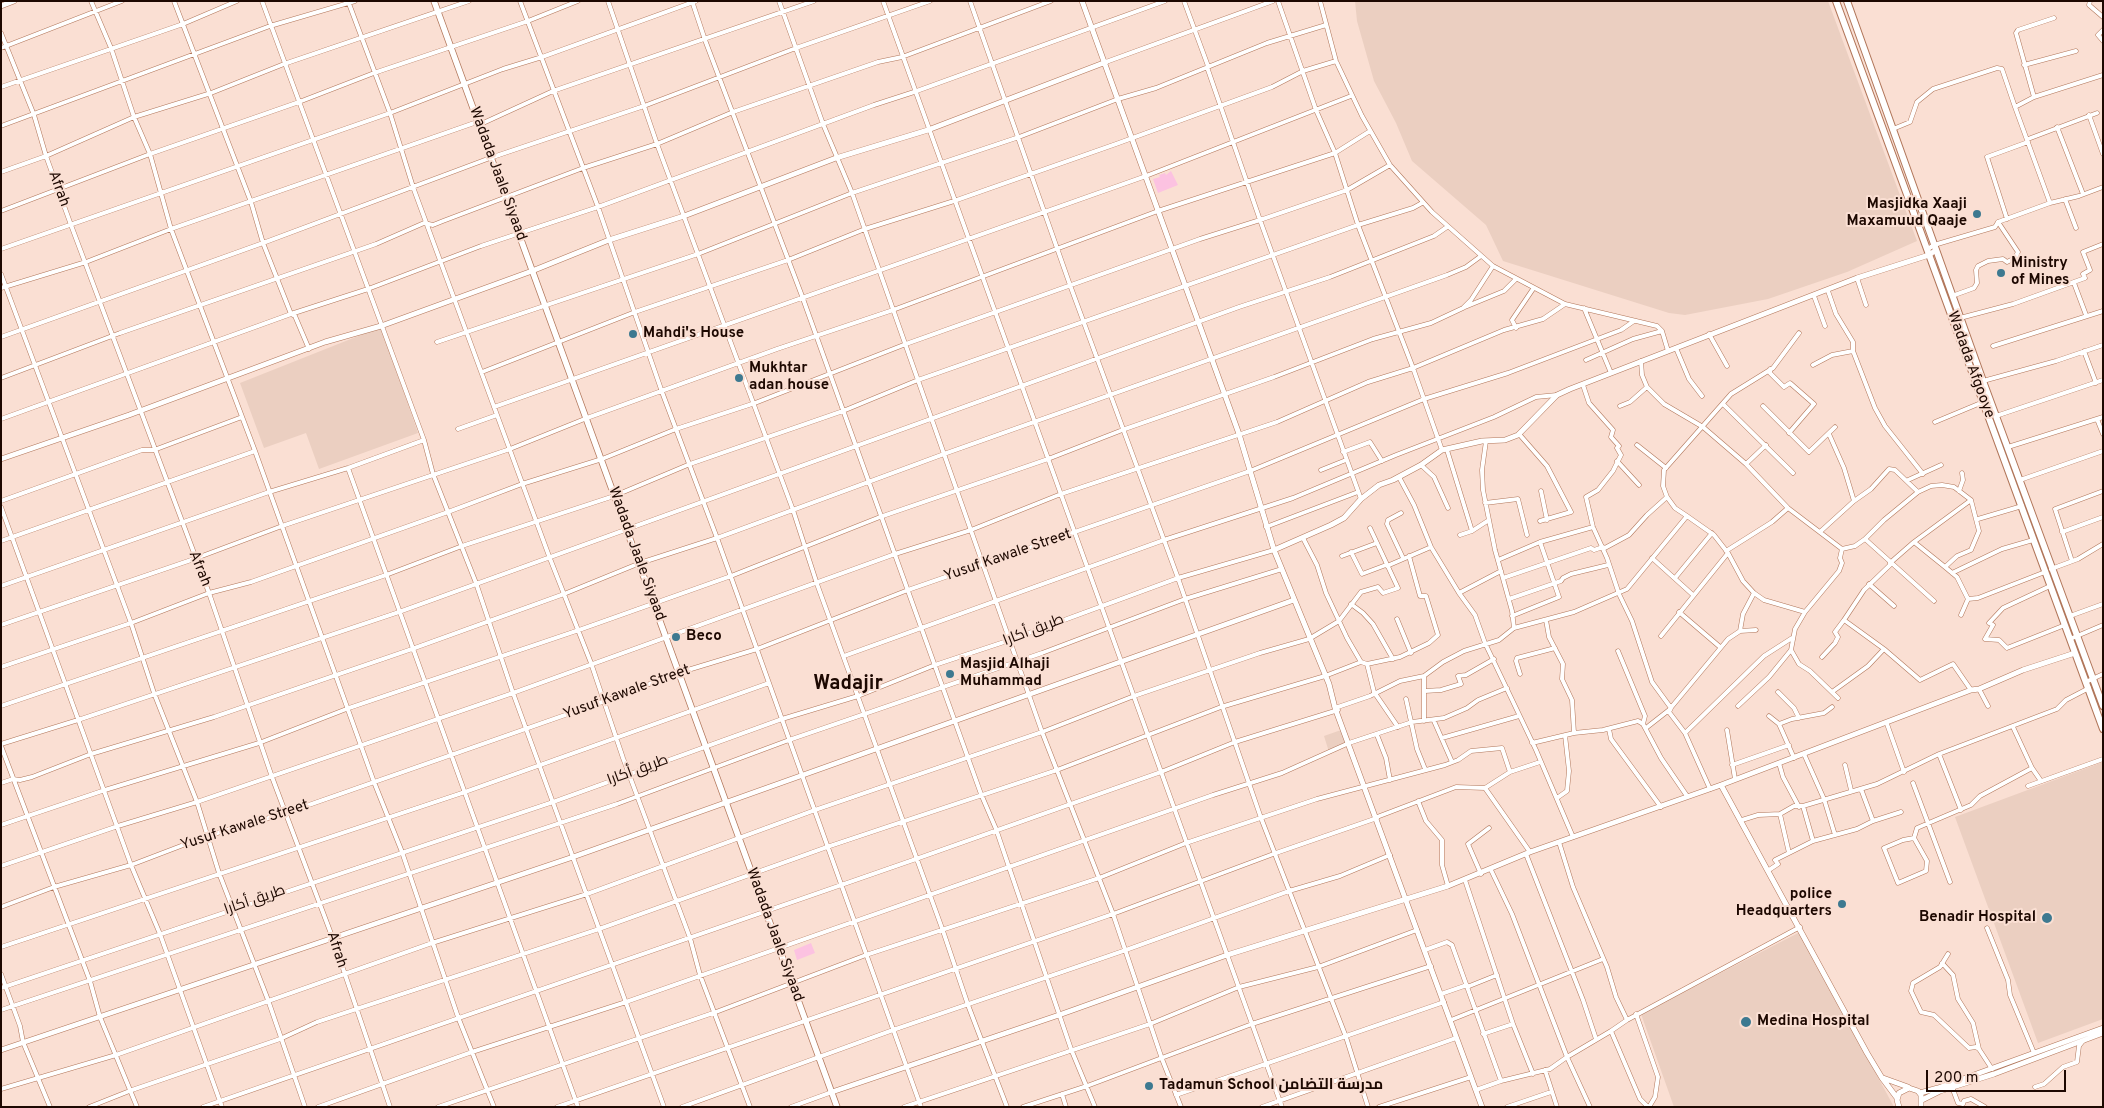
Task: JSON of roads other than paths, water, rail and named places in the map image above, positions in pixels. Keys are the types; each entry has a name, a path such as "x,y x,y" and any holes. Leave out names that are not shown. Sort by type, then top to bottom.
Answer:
{"highway":[{"name":"Wadada Afgooye","path":"1836,1 2050,586 2065,625 2093,680 2103,706"},
{"name":"Wadada Afgooye","path":"1847,1 1952,296 2070,616 2075,654 2103,729"}],"main road":[{"name":"Wadada Jaale Siyaad","path":"434,1 837,1107"}],"street":[{"path":"1,6 14,1"},
{"path":"91,1 111,48 121,82 150,154 171,229 310,600 374,782 402,852 458,1017 494,1107"},
{"path":"1,48 122,1"},
{"path":"174,1 211,93 222,129 251,202 263,243 292,314 295,316 309,348"},
{"path":"1,87 20,78 183,24 237,1"},
{"path":"262,1 424,440 433,474 476,583 513,693 664,1107"},
{"path":"1,126 270,26 355,1"},
{"path":"1,172 46,156 134,117 211,93 284,64 469,1"},
{"path":"520,1 598,207 648,353 803,775 905,1067 921,1107"},
{"path":"1,211 150,154 299,102 374,73 528,21 578,1"},
{"path":"608,1 657,144 767,436 817,584 902,822 1007,1107"},
{"path":"779,1 822,124 852,193 1042,732 1113,914 1162,1059 1181,1107"},
{"path":"3,288 86,262 171,229 477,122 481,124 490,121 553,91 814,1"},
{"path":"883,1 914,92 942,164 1282,1107"},
{"path":"1,337 263,243 490,158 644,106 796,48 930,1"},
{"path":"970,1 1070,285 1125,429 1261,818 1346,1037 1356,1074 1368,1107"},
{"path":"1,378 113,335 200,306 428,224 433,225 583,168 657,144 733,112 878,62 902,56 1051,1"},
{"path":"1082,1 1106,62 1185,288 1240,434 1260,509 1274,550 1325,676 1482,1107"},
{"path":"1,419 292,314 368,289 441,261 598,207 747,151 1165,1"},
{"path":"1184,1 1196,29 1207,66 1260,220 1287,291 1298,328 1361,499"},
{"path":"1,458 140,411 325,342 381,326 532,271 609,240 684,216 836,158 928,130 1273,1"},
{"path":"1278,1 1316,110 1335,153 1358,225 1413,368 1437,438 1444,450 1472,531"},
{"path":"1320,1 1336,61 1351,96 1390,165 1422,202 1447,227 1493,266 1533,289 1565,304 1657,326 1662,331 1668,350"},
{"path":"2090,1 2089,5 2103,17"},
{"path":"349,2 390,113 413,187 536,522 579,630 629,774 690,938 700,975 716,1012 750,1107"},
{"path":"1,249 390,113 465,86 503,69 542,58 694,2 704,40 720,76 776,223 828,373 844,411 867,482 944,687 981,794 996,829 1059,1016 1095,1107"},
{"path":"2034,97 2016,35 2018,30 2054,18"},
{"path":"437,342 468,334 698,254 852,193 1019,137 1118,99 1156,88 1207,66 1326,25"},
{"path":"2103,30 2098,35 2103,41"},
{"name":"Afrah","path":"1,34 34,115 46,156 113,335 180,523 209,593 220,630 272,777 333,939 343,974 357,1008 369,1049 390,1107"},
{"path":"2024,65 2076,51"},
{"path":"482,372 635,312 788,260 865,230 954,201 1131,138 1272,87 1303,71 1336,61"},
{"path":"1893,129 1910,122 1917,102 1933,89 1997,68 2002,69 2050,203"},
{"path":"2015,107 2034,97 2103,75"},
{"path":"494,407 573,381 802,296 880,272 1044,210 1146,176 1351,96"},
{"path":"2007,219 1987,157 2057,127 2097,113"},
{"path":"2089,115 2103,154"},
{"path":"2057,127 2083,194"},
{"path":"1,625 433,474 510,450 587,418 893,310 982,275 1058,249 1158,211 1246,180 1265,176 1335,153 1370,131"},
{"path":"1,667 131,623 209,593 251,582 522,484 602,459 676,429 755,403 906,344 1070,285 1347,190 1390,165"},
{"path":"844,656 1088,570 1164,540 1260,509 1494,417 1536,397 1557,395 1709,334 1828,291 1857,278 1995,226 1998,222 2050,203 2103,187"},
{"path":"2065,199 2076,228"},
{"path":"1,706 386,575 462,546 614,496 690,464 844,411 918,380 1185,288 1358,225 1413,208 1422,202"},
{"path":"1952,296 1974,288 1977,283 1976,270 1978,266 1988,260 2003,259 2007,262 2015,258 2018,252 1998,222"},
{"path":"137,1107 132,1090 100,1016 90,981 1,745 399,612 549,556 703,502 779,472 1373,261 1434,236 1447,227"},
{"path":"1960,318 2013,304 2085,278 2083,274 2090,270 2083,252 2103,244"},
{"path":"1,783 13,779 20,780 32,777 91,754 169,732 412,649 564,594 640,563 717,538 1211,358 1385,298 1466,267 1481,256"},
{"path":"1463,308 1471,300 1493,266"},
{"path":"1,274 3,288 36,366 131,623 154,693 197,802 219,873 268,1000 305,1107"},
{"path":"1857,278 1866,305"},
{"path":"1,825 105,790 260,743 349,708 579,630 730,576 880,517 1048,459 1125,429 1398,331 1431,323 1504,291 1516,279"},
{"path":"2074,283 2086,315"},
{"path":"1516,328 1512,320 1533,289"},
{"path":"1828,291 1836,314 1853,342 1853,351 1875,408 1885,426 1923,474"},
{"path":"1814,296 1825,326"},
{"path":"1,866 272,777 362,744 513,693 591,663 667,639 895,554 971,530 1061,494 1240,434 1326,402 1368,382 1413,368 1504,330 1542,319 1565,304"},
{"path":"1584,308 1612,372"},
{"path":"1993,346 2103,311"},
{"name":"Yusuf Kawale Street","path":"1,907 54,888 130,865 207,836 286,813 605,702 678,673 757,649 908,590 1250,471 1424,399 1494,378 1620,330 1634,321"},
{"path":"1586,360 1633,339 1662,331"},
{"path":"1799,333 1779,361 1731,394 1666,468 1663,486 1676,508 1712,533 1727,552 1743,581 1754,593 1764,600 1806,612"},
{"path":"1709,334 1727,366"},
{"path":"1977,386 1983,381 2103,345"},
{"path":"1676,348 1689,379 1702,396"},
{"path":"1813,365 1832,355 1853,351"},
{"path":"2084,351 2096,383"},
{"path":"1641,361 1642,375 1647,387 1673,410 1704,426 1746,464 1788,508 1821,531 1842,549"},
{"path":"1770,369 1770,373 1784,387 1790,383 1814,404 1789,433"},
{"path":"1989,419 2103,380"},
{"path":"1583,385 1589,403 1613,430 1611,437 1619,446 1617,448 1622,455 1613,471 1598,490 1586,498 1593,527 1603,548 1619,594 1632,621 1652,682 1671,708 1669,712 1685,733 1710,788"},
{"path":"1620,406 1630,402 1647,387"},
{"path":"1274,550 1321,531 1344,518 1361,499 1379,485 1422,465 1444,450 1461,444 1505,440 1520,434 1557,395"},
{"path":"1935,422 1983,402"},
{"path":"1723,404 1793,473"},
{"path":"1764,406 1809,452 1835,427"},
{"path":"458,429 497,414"},
{"path":"1,500 142,450 154,450 242,417"},
{"path":"2008,447 2103,417"},
{"path":"2097,419 2103,434"},
{"path":"1520,434 1546,466 1571,512 1540,521"},
{"path":"1829,434 1844,468 1854,501"},
{"path":"1,586 270,492 348,468 424,440"},
{"path":"1486,441 1482,470 1485,503 1509,599 1514,628"},
{"path":"1344,452 1370,442 1382,461"},
{"path":"1637,445 1666,468"},
{"path":"1746,464 1766,445"},
{"path":"1,541 255,451"},
{"path":"2019,480 2103,451"},
{"path":"1321,470 1346,460"},
{"path":"1617,461 1639,485"},
{"path":"1422,465 1434,476 1448,508"},
{"path":"1908,480 1941,465"},
{"path":"348,468 578,1107"},
{"path":"1821,531 1854,501 1871,489 1889,469 1895,470 1908,480 1918,492"},
{"path":"1959,491 1963,480 1962,473"},
{"path":"1399,477 1414,505 1431,547 1475,615 1485,644 1494,659 1573,837"},
{"path":"1842,549 1855,546 1918,492 1931,486 1942,485 1959,491 1971,500 1978,519 1979,530 1971,550 1957,556 1945,568"},
{"path":"1541,491 1547,520"},
{"path":"2072,561 2055,512 2056,508 2103,491"},
{"path":"1266,527 1358,492"},
{"path":"1503,578 1591,548 1594,550 1603,548 1629,535 1647,515 1668,497"},
{"path":"1485,503 1518,500 1527,534"},
{"path":"1822,657 1835,644 1838,638 1834,632 1869,584 1914,542 1971,500"},
{"path":"1978,519 2021,506 2028,502"},
{"path":"1,507 41,612 64,684 105,790 130,865 146,898 160,934 222,1107"},
{"path":"1661,636 1727,552 1772,522 1788,508"},
{"path":"1401,513 1388,520 1387,524 1403,558"},
{"path":"203,1107 293,1074 690,938 996,829 1069,805 1161,772 1235,742 1337,709 1400,681 1424,676 1443,662 1499,640 1514,628 1574,612 1619,594 1627,589 1687,516"},
{"path":"2062,532 2103,517"},
{"path":"1460,535 1472,531 1489,520"},
{"path":"1498,560 1540,542 1593,527"},
{"path":"1,1089 116,1055 432,943 587,894 815,810 890,786 1042,732 1210,669 1310,639 1339,621 1361,592 1378,587 1382,592 1398,588 1370,528"},
{"path":"1675,578 1712,533"},
{"path":"1303,538 1317,565 1326,593 1339,621 1361,662"},
{"path":"1864,539 1934,601"},
{"path":"1952,573 2002,549 2033,540"},
{"path":"1512,616 1559,597 1540,542"},
{"path":"1914,542 1958,577 1968,599 1962,615"},
{"path":"1342,556 1377,543"},
{"path":"1968,599 1978,598 2072,561 2103,544"},
{"path":"1351,552 1362,574 1379,570 1386,565 1431,547"},
{"path":"1838,698 1799,664 1791,650 1792,638 1806,612 1839,571 1842,562 1840,558 1842,549"},
{"name":"طريق أكارا","path":"4,987 553,802 782,719 858,696 935,665 1010,640 1178,578 1274,550"},
{"path":"89,1107 132,1090 280,1039 317,1022 357,1008 523,956 752,876 827,847 1057,770 1222,707 1325,676 1361,662 1367,664 1411,653 1429,644 1438,634 1426,596 1420,596 1409,556"},
{"path":"1652,558 1693,595"},
{"path":"1509,599 1555,583 1571,574 1608,565"},
{"path":"1,1010 560,822 1018,661 1185,599 1282,568"},
{"path":"1459,593 1501,571"},
{"path":"1869,584 1894,606"},
{"path":"2050,586 2003,608 1990,623 1993,625 1985,639 1999,640 2007,648 2065,625"},
{"path":"1740,631 1743,614 1754,593"},
{"path":"1,1050 573,858 1294,600"},
{"path":"1351,604 1363,612 1373,624 1393,659"},
{"path":"2070,616 2103,604"},
{"path":"1679,612 1720,648"},
{"path":"1397,619 1411,653"},
{"path":"1546,620 1549,637 1563,664 1562,679 1572,700 1574,733"},
{"path":"1844,620 1884,648 1920,680 1956,665 1971,690"},
{"path":"2073,638 2103,625"},
{"path":"1646,728 1671,708 1720,648 1740,631 1756,630"},
{"path":"1685,733 1764,656 1792,638"},
{"path":"1520,674 1516,661 1517,658 1555,648"},
{"path":"1832,692 1868,666 1884,648"},
{"path":"1738,706 1768,677 1791,650"},
{"path":"1618,651 1645,716 1643,724"},
{"path":"791,1107 1059,1016 1227,955 1448,886 1491,870 1528,853 1661,807 1887,724 2023,670 2075,654"},
{"path":"1424,690 1440,690 1461,684 1458,676 1466,675 1494,659"},
{"path":"1367,664 1374,692 1398,727"},
{"path":"1742,820 1758,815 1780,814 1794,806 1801,806 1851,790 1860,789 1904,772 1939,754 2056,709 2103,674"},
{"path":"1424,676 1424,722"},
{"path":"1,947 617,740 769,684"},
{"path":"318,1107 472,1052 626,1002 1174,809 1282,773 1350,743 1412,722 1434,722 1507,688"},
{"path":"1979,689 1988,706"},
{"path":"1778,692 1794,708 1799,718"},
{"path":"1406,699 1417,749 1425,769"},
{"path":"1779,724 1824,713 1832,708"},
{"path":"1442,738 1519,716"},
{"path":"1769,716 1779,724 1794,758"},
{"path":"1532,743 1574,733 1609,729 1638,721 1646,728 1661,758 1687,796"},
{"path":"1434,722 1452,762"},
{"path":"1887,724 1904,772"},
{"path":"2013,727 2032,768 2041,781"},
{"path":"1609,729 1611,739 1661,807"},
{"path":"1727,730 1735,779"},
{"path":"1377,735 1386,758 1390,780"},
{"path":"1557,798 1567,791 1569,771 1565,735"},
{"path":"1732,765 1789,745"},
{"path":"438,1107 487,1088 716,1012 866,955 1099,878 1186,843 1365,785 1420,773 1425,769 1452,762 1471,751 1500,748 1510,772"},
{"path":"1804,754 1824,799 1835,835"},
{"path":"1939,754 1961,810"},
{"path":"2028,786 2103,759"},
{"path":"557,1107 653,1075 880,993 1113,914 1458,787 1486,788 1510,772 1540,762"},
{"path":"1779,763 1783,777 1801,806 1813,841"},
{"path":"1845,765 1851,790"},
{"path":"1914,838 1903,840 1884,848 1898,883 1926,871 1927,860 1914,838 1917,828 1971,805 1980,796 2032,768"},
{"path":"1913,783 1950,882"},
{"path":"1722,785 1882,1078 1898,1098 1899,1107"},
{"path":"1486,788 1528,853 1596,1039"},
{"path":"1860,789 1873,821"},
{"path":"1418,801 1426,821 1442,840 1442,865 1448,886"},
{"path":"1769,870 1778,864 1775,860 1813,841 1901,812"},
{"path":"1780,814 1789,853"},
{"path":"1481,874 1468,844 1489,828"},
{"path":"1559,842 1573,886 1603,959 1616,997 1627,1020"},
{"path":"682,1107 893,1030 1126,950 1289,891 1340,876 1390,854"},
{"path":"1491,870 1512,914 1567,1057 1590,1107"},
{"path":"1465,880 1504,1000 1533,1074"},
{"path":"1476,1090 1501,1081 1550,1069 1636,1014 1800,926"},
{"path":"1987,928 2008,980 2010,995 2034,1053"},
{"path":"904,1107 995,1078 1071,1049 1150,1024 1239,987 1318,967 1417,930"},
{"path":"1425,950 1450,942 1501,1081"},
{"path":"1948,954 1942,964 1912,986 1919,1009 1922,1014 1934,1015 1969,1048 1976,1047 1980,1049"},
{"path":"1450,1020 1603,959"},
{"path":"1942,964 1953,975 1956,995 1973,1023 1980,1049 1992,1069"},
{"path":"1023,1107 1162,1059 1252,1024 1431,966"},
{"path":"1,974 4,987 13,1006 23,1042 50,1107"},
{"path":"1441,994 1497,975"},
{"path":"1176,1095 1444,1002"},
{"path":"1611,1030 1640,1099 1649,1107 1655,1097 1658,1077 1636,1014"},
{"path":"1483,1034 1513,1024"},
{"path":"1882,1078 1920,1092 1992,1069 2103,1028"},
{"path":"1922,1100 1929,1095 2103,1033"},
{"path":"1262,1107 1456,1038"},
{"path":"2035,1087 2044,1084 2063,1067 2077,1062 2079,1046 2084,1040"},
{"path":"1545,1070 1557,1107"},
{"path":"1379,1107 1471,1077"},
{"path":"1952,1087 1958,1103 1962,1104 1970,1099 1985,1107"},
{"path":"1898,1098 1903,1090 1909,1088"},
{"path":"1509,1106 1551,1092"},
{"path":"1920,1092 1922,1100 1920,1107"},
{"path":"1062,1094 1066,1107"}],"place":[{"name":"Masjidka Xaaji Maxamuud Qaaje","path":"1977,214"},
{"name":"Ministry of Mines","path":"2001,273"},
{"name":"Mahdi's House","path":"633,334"},
{"name":"Mukhtar adan house","path":"739,378"},
{"name":"Beco","path":"676,637"},
{"name":"Masjid Alhaji Muhammad","path":"950,674"},
{"name":"police Headquarters","path":"1842,904"},
{"name":"Benadir Hospital","path":"2047,918"},
{"name":"Medina Hospital","path":"1746,1022"},
{"name":"Tadamun School مدرسة التضامن","path":"1149,1086"}],"district":[{"name":"Wadajir","path":"848,685"}]}
